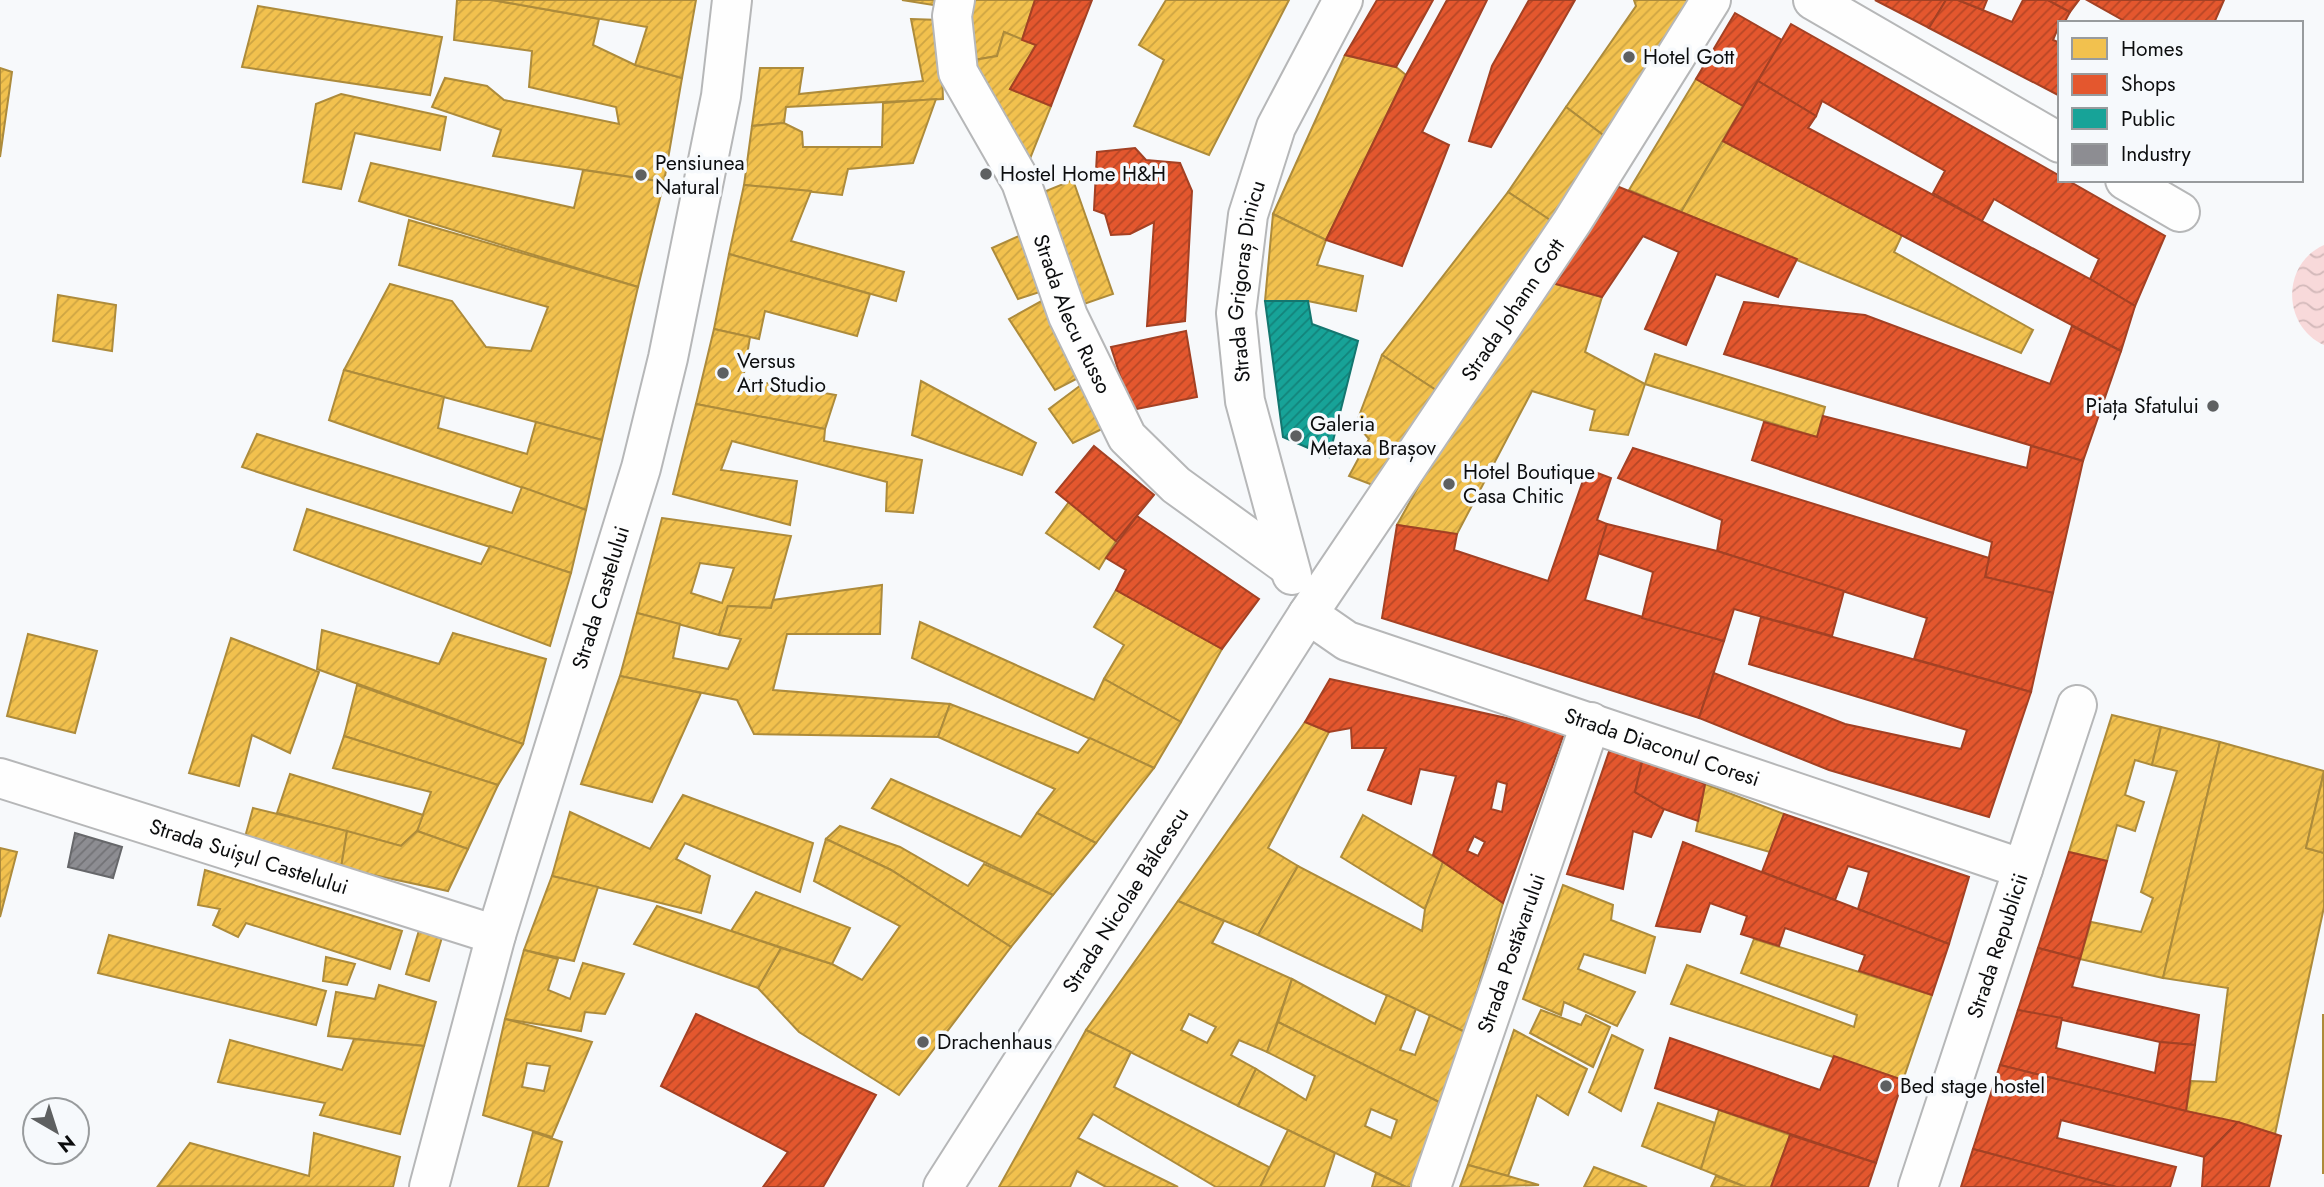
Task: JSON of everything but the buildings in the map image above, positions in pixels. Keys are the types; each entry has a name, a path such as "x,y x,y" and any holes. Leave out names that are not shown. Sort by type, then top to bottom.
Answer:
{"street":[{"name":"Strada Castelului","path":"429,1187 496,935 641,468 667,358 721,96 732,0"},
{"name":"Strada Alecu Russo","path":"956,0 952,16 958,72 1021,182 1068,316 1127,437 1176,485 1288,566"},
{"name":"Strada Grigoraș Dinicu","path":"1308,614 1288,566 1245,401 1236,313 1248,215 1276,127 1343,0"},
{"name":"Strada Johann Gott","path":"1308,614 1572,222 1711,0"},
{"path":"1813,0 2058,142"},
{"path":"2128,182 2180,212"},
{"name":"Strada Diaconul Coresi","path":"1308,614 1347,641 2023,869"},
{"name":"Strada Nicolae Bălcescu","path":"943,1187 1308,614"},
{"name":"Strada Republicii","path":"1918,1187 2077,705"},
{"name":"Strada Postăvarului","path":"1432,1187 1591,722"},
{"name":"Strada Suișul Castelului","path":"0,778 496,935"}],"water":[{"path":"2324,245 2324,345 2310,336 2300,324 2292,295 2300,266 2310,254"}],"place":[{"name":"Hotel Gott","path":"1629,57"},
{"name":"Hostel Home H&H","path":"986,174"},
{"name":"Pensiunea Natural","path":"641,175"},
{"name":"Versus Art Studio","path":"723,373"},
{"name":"Piața Sfatului","path":"2213,406"},
{"name":"Galeria Metaxa Brașov","path":"1296,436"},
{"name":"Hotel Boutique Casa Chitic","path":"1449,484"},
{"name":"Drachenhaus","path":"923,1042"},
{"name":"Bed stage hostel","path":"1886,1086"}]}
